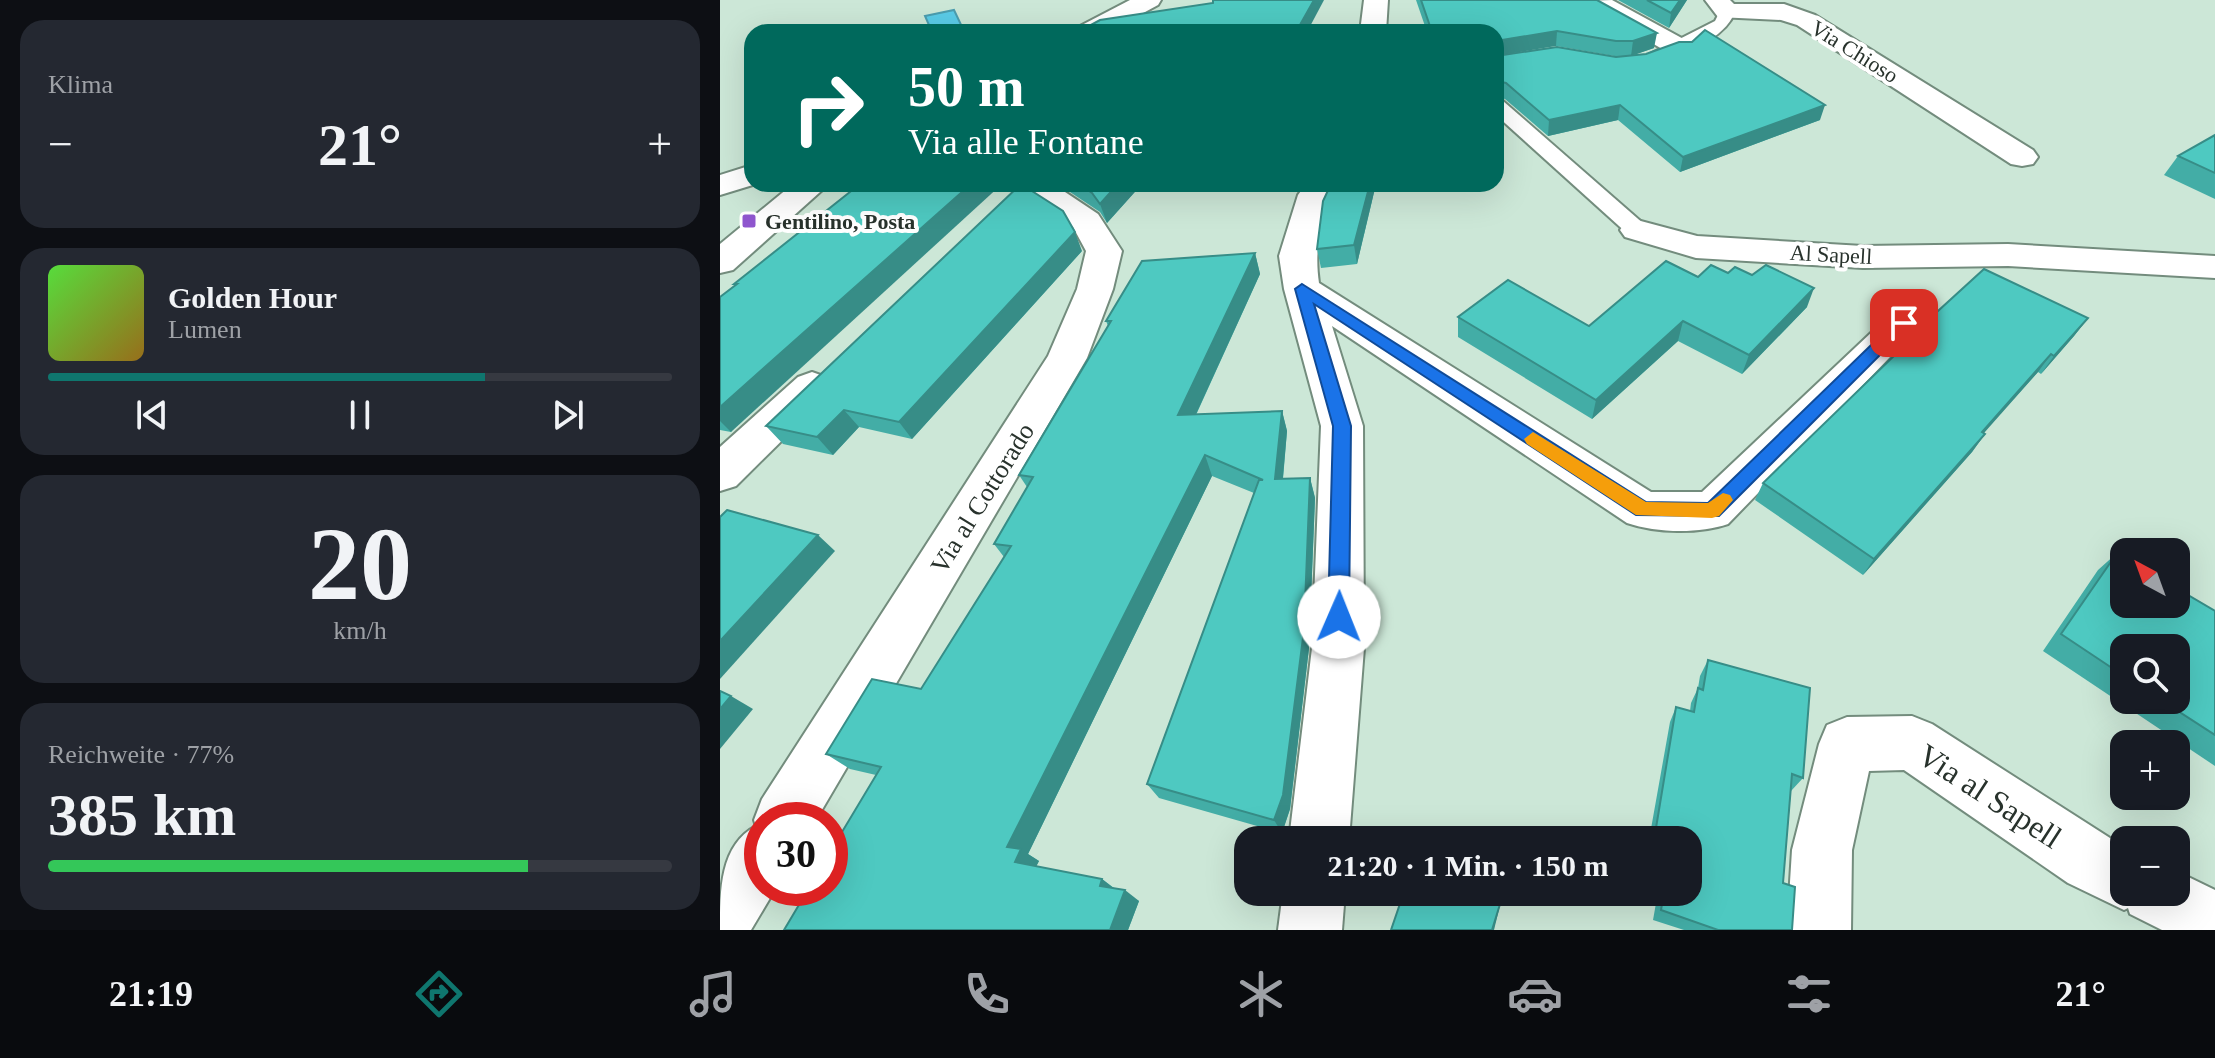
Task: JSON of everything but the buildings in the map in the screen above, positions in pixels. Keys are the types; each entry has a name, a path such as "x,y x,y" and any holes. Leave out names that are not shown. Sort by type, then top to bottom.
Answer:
{"street":[{"path":"1104,24 1149,0"},
{"path":"1374,24 1376,0"},
{"path":"1597,1 1680,48"},
{"name":"Via Chioso","path":"1722,6 1784,12 1806,20 2022,157"},
{"path":"720,185 744,178"},
{"path":"720,262 803,192"},
{"name":"Via al Cottorado","path":"794,802 1067,358 1095,289 1104,251 1086,221 1022,192"},
{"path":"1316,192 1297,256 1302,289 1342,426 1338,648 1320,826"},
{"name":"Al Sapell","path":"1637,230 1696,247 1711,248 1863,257 2008,255 2215,267"},
{"path":"1302,289 1643,510 1712,511 1904,323"},
{"path":"720,474 833,367"},
{"name":"Via al Sapell","path":"1819,930 1822,850 1847,744 1912,743 2089,862 2110,872"},
{"path":"720,922 744,883"},
{"path":"1310,930 1313,906"},
{"path":"2180,906 2215,923"}],"lane":[{"name":"Via Chioso","path":"1643,60 1680,48 1722,24 1722,6"},
{"name":"Al Sapell","path":"1504,112 1637,230"}],"water":[{"path":"954,10 961,24 928,24 925,16"}],"slow traffic":[{"path":"1533,439 1643,510 1712,511 1723,500"}],"place":[{"name":"Gentilino, Posta","path":"749,221"}],"route":[{"path":"1339,617 1342,426 1302,289 1643,510 1712,511 1904,323"}]}
